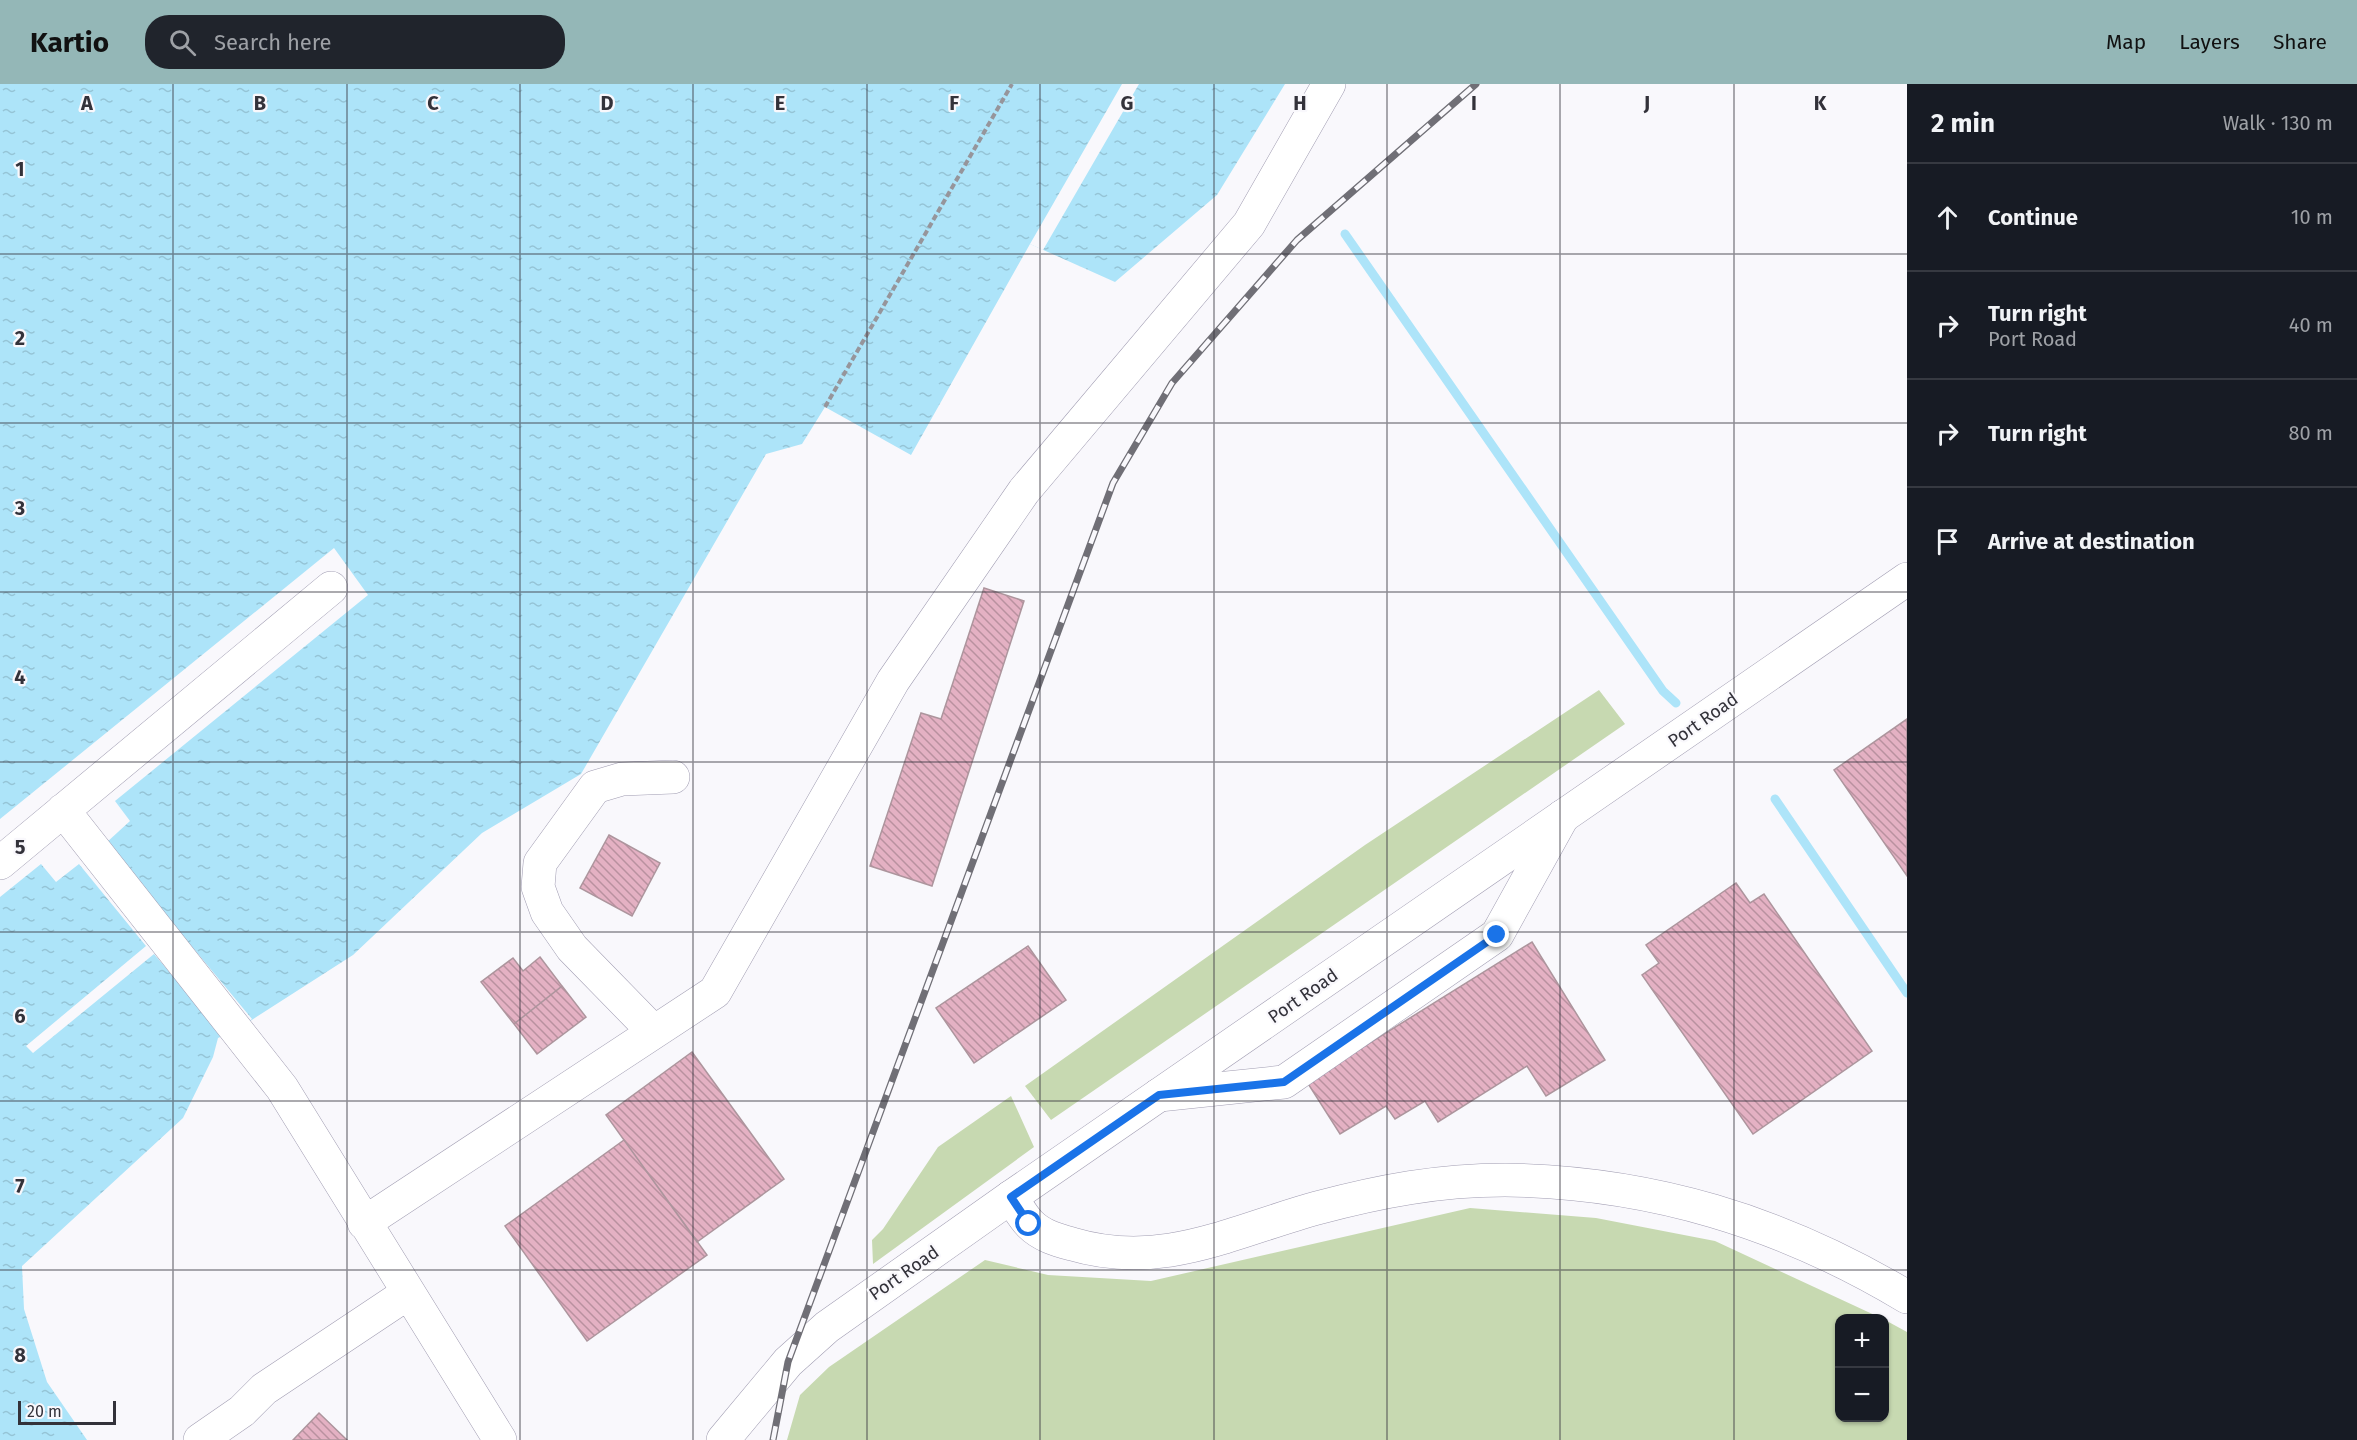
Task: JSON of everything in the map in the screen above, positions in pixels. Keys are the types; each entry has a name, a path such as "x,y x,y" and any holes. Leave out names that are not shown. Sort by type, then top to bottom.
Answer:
{"main road":[{"path":"364,1223 715,992 893,681 1024,491 1249,224 1329,84"},
{"name":"Port Road","path":"723,1440 788,1362 827,1328 1011,1197 1907,579"},
{"path":"0,863 331,588"},
{"path":"654,1032 572,948 547,912 538,887 540,863 595,787 622,778 673,777"},
{"path":"63,810 282,1088 500,1440"},
{"path":"1159,1095 1284,1082 1294,1076 1497,935 1563,816"},
{"path":"1011,1197 1029,1224 1043,1234 1086,1248 1116,1253 1148,1253 1180,1250 1222,1240 1316,1209 1424,1184 1507,1180 1585,1186 1686,1203 1740,1218 1821,1251 1907,1297"},
{"path":"200,1440 242,1411 264,1389 408,1293"}],"path":[{"path":"825,407 1012,84"}],"green space":[{"path":"1599,690 1625,724 1051,1120 1025,1086 1365,845"},
{"path":"1011,1096 1034,1147 873,1264 872,1240 883,1229 938,1147"},
{"path":"1470,1208 1596,1218 1715,1241 1872,1314 1835,1314 1835,1422 1889,1422 1889,1322 1907,1332 1907,1440 787,1440 800,1395 829,1367 985,1260 1048,1275 1151,1281"}],"water":[{"path":"0,84 1285,84 1217,195 1115,282 1030,244 911,455 825,407 802,444 766,454 581,774 482,833 353,955 236,1030 218,1038 213,1057 183,1118 22,1266 24,1309 47,1382 87,1440 0,1440"}],"pier":[{"path":"1122,84 1139,84 1043,250 1030,244"},
{"path":"334,548 368,595 115,801 130,821 106,843 252,1019 224,1036 154,954 33,1053 26,1046 146,946 79,864 56,882 41,864 0,897 0,819"}],"building":[{"path":"984,588 1024,601 932,886 870,866 921,713 941,719"},
{"path":"1907,719 1907,876 1834,770"},
{"path":"609,835 660,863 632,916 580,888"},
{"path":"1736,883 1750,903 1764,894 1872,1051 1753,1134 1642,975 1659,963 1646,945"},
{"path":"1532,942 1605,1060 1546,1096 1527,1066 1438,1122 1425,1101 1395,1119 1386,1106 1340,1134 1307,1082"},
{"path":"1028,946 1066,1000 974,1063 936,1008"},
{"path":"540,957 562,986 514,1024 481,982 513,958 523,971"},
{"path":"562,986 586,1017 537,1054 514,1024"},
{"path":"692,1052 784,1179 697,1242 606,1115"},
{"path":"624,1140 707,1255 587,1341 505,1226"},
{"path":"319,1413 347,1440 293,1440"}],"waterway":[{"path":"1345,234 1663,691 1676,703"},
{"path":"1775,799 1907,993"}],"railway":[{"path":"773,1440 788,1362 1113,483 1172,383 1297,240 1476,84"}],"route":[{"path":"1029,1224 1011,1197 1159,1095 1284,1082 1497,935"}]}
